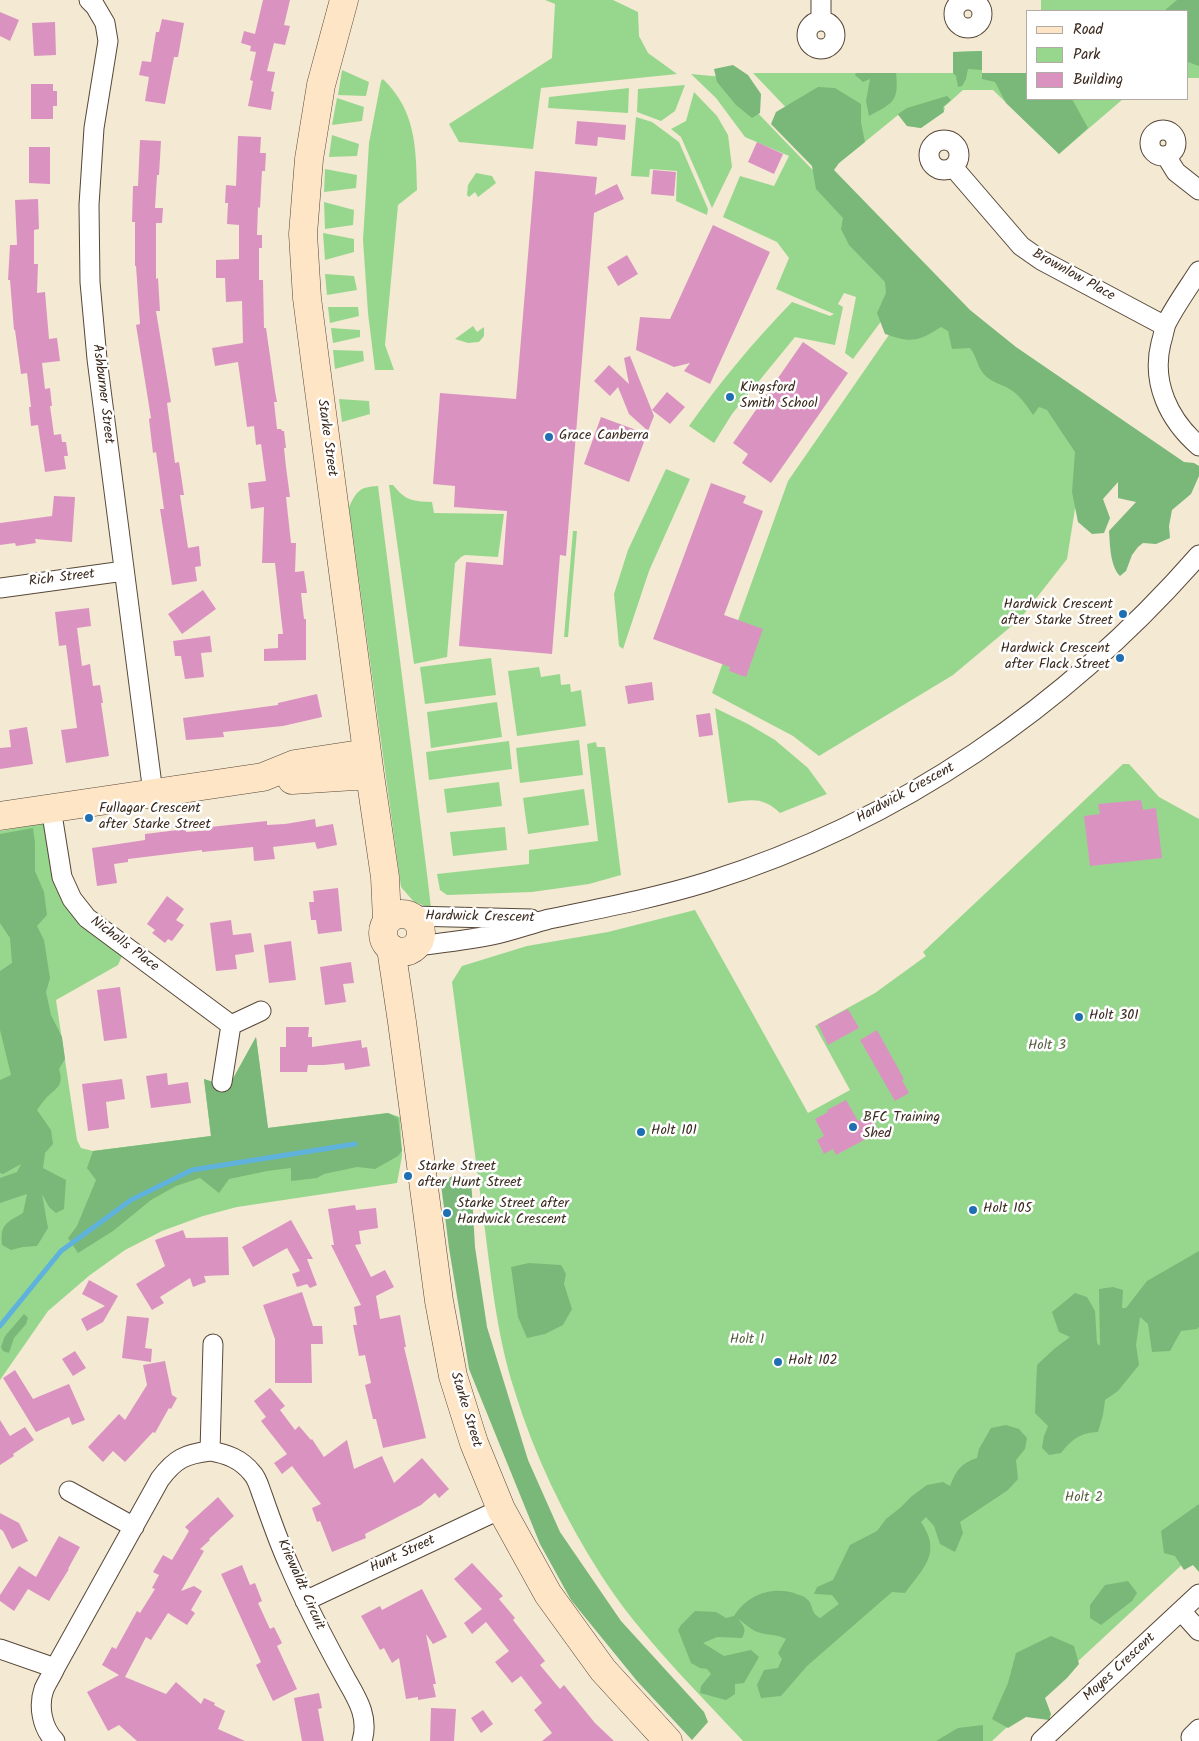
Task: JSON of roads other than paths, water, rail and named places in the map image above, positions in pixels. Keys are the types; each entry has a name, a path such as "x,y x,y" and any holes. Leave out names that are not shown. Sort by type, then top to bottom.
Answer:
{"street":[{"name":"Ashburner Street","path":"89,0 105,23 108,42 93,147 89,205 90,282 97,359 154,793"},
{"name":"Starke Street","path":"344,0 320,85 309,159 303,234 310,316 385,877 401,917"},
{"path":"821,0 821,20"},
{"path":"1166,156 1176,172 1199,190"},
{"name":"Brownlow Place","path":"953,167 1021,246 1041,260 1165,326"},
{"path":"1199,271 1165,326 1158,354 1159,384 1167,407 1181,429 1199,446"},
{"name":"Hardwick Crescent","path":"407,948 493,935 548,920 641,900 706,882 827,836 916,790 967,759 1019,723 1071,682 1138,620 1199,555"},
{"name":"Rich Street","path":"0,588 124,571"},
{"path":"0,816 263,777 296,764 369,764"},
{"name":"Nicholls Place","path":"52,808 62,878 72,899 87,918 231,1025"},
{"path":"401,917 418,922 421,930 421,938 407,948 384,940 383,934 401,917"},
{"name":"Hardwick Crescent","path":"401,917 492,917 548,920"},
{"name":"Starke Street","path":"407,948 402,1022 439,1301 453,1376 474,1443 501,1509 548,1594 604,1670 668,1741"},
{"path":"222,1082 231,1025 261,1011"},
{"path":"210,1451 213,1344"},
{"name":"Kriewaldt Circuit","path":"55,1741 50,1737 42,1718 41,1709 44,1690 160,1479 170,1466 184,1457 210,1451 227,1455 243,1463 254,1475 288,1564 305,1601 321,1634 357,1697 364,1714 365,1732 362,1741"},
{"path":"69,1491 134,1527"},
{"name":"Hunt Street","path":"305,1601 501,1509"},
{"name":"Moyes Crescent","path":"1041,1741 1199,1594"},
{"path":"1181,1611 1199,1631"},
{"path":"0,1649 56,1668"}],"waterway":[{"path":"0,1326 61,1251 131,1200 192,1170 355,1144"}],"place":[{"name":"Kingsford Smith School","path":"730,397"},
{"name":"Grace Canberra","path":"549,437"},
{"name":"Hardwick Crescent after Starke Street","path":"1123,614"},
{"name":"Hardwick Crescent after Flack Street","path":"1120,658"},
{"name":"Fullagar Crescent after Starke Street","path":"89,818"},
{"name":"Holt 301","path":"1079,1017"},
{"name":"BFC Training Shed","path":"853,1127"},
{"name":"Holt 101","path":"641,1132"},
{"name":"Starke Street after Hunt Street","path":"408,1176"},
{"name":"Holt 105","path":"973,1210"},
{"name":"Starke Street after Hardwick Crescent","path":"447,1213"},
{"name":"Holt 102","path":"778,1362"}],"park label":[{"name":"Holt 3","path":"1047,1047"},
{"name":"Holt 1","path":"747,1341"},
{"name":"Holt 2","path":"1084,1499"}]}
